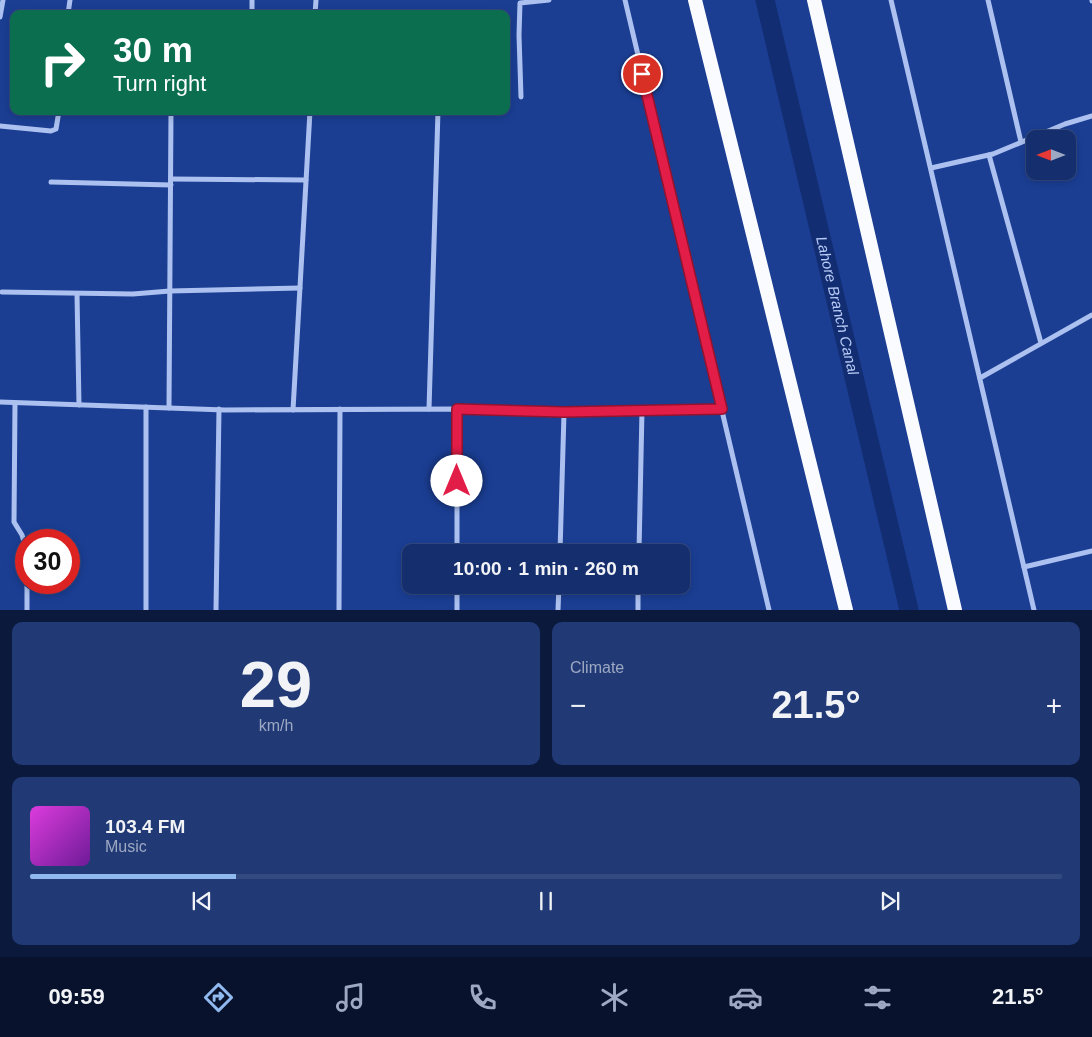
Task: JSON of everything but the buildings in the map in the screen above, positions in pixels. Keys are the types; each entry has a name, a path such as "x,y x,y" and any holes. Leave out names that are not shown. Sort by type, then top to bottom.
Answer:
{"highway":[{"path":"695,0 846,610"},
{"path":"814,0 955,610"},
{"path":"819,0 828,58"}],"street":[{"path":"0,17 3,0"},
{"path":"252,0 252,9"},
{"path":"521,97 520,4 549,0"},
{"path":"625,0 769,610"},
{"path":"892,0 1034,610"},
{"path":"988,0 1021,142"},
{"path":"0,126 51,131 56,129 58,115"},
{"path":"169,408 171,115"},
{"path":"293,410 310,115"},
{"path":"429,409 438,115"},
{"path":"931,168 989,154 1065,124 1091,118"},
{"path":"989,154 1041,342"},
{"path":"51,182 306,180"},
{"path":"2,292 133,294 170,290 300,288"},
{"path":"76,294 79,405"},
{"path":"980,378 1092,315"},
{"path":"0,402 293,410 457,409 564,412 722,409"},
{"path":"15,403 14,522 19,529"},
{"path":"146,407 146,610"},
{"path":"216,610 219,409"},
{"path":"339,610 340,409"},
{"path":"457,409 457,544"},
{"path":"639,544 642,410"},
{"path":"560,544 564,412"},
{"path":"1024,567 1092,551"},
{"path":"27,594 27,610"},
{"path":"457,594 457,610"},
{"path":"558,610 559,594"},
{"path":"638,594 638,610"}],"waterway":[{"name":"Lahore Branch Canal","path":"765,0 909,610"}],"route":[{"path":"457,481 457,409 564,412 722,409 642,74"}]}
